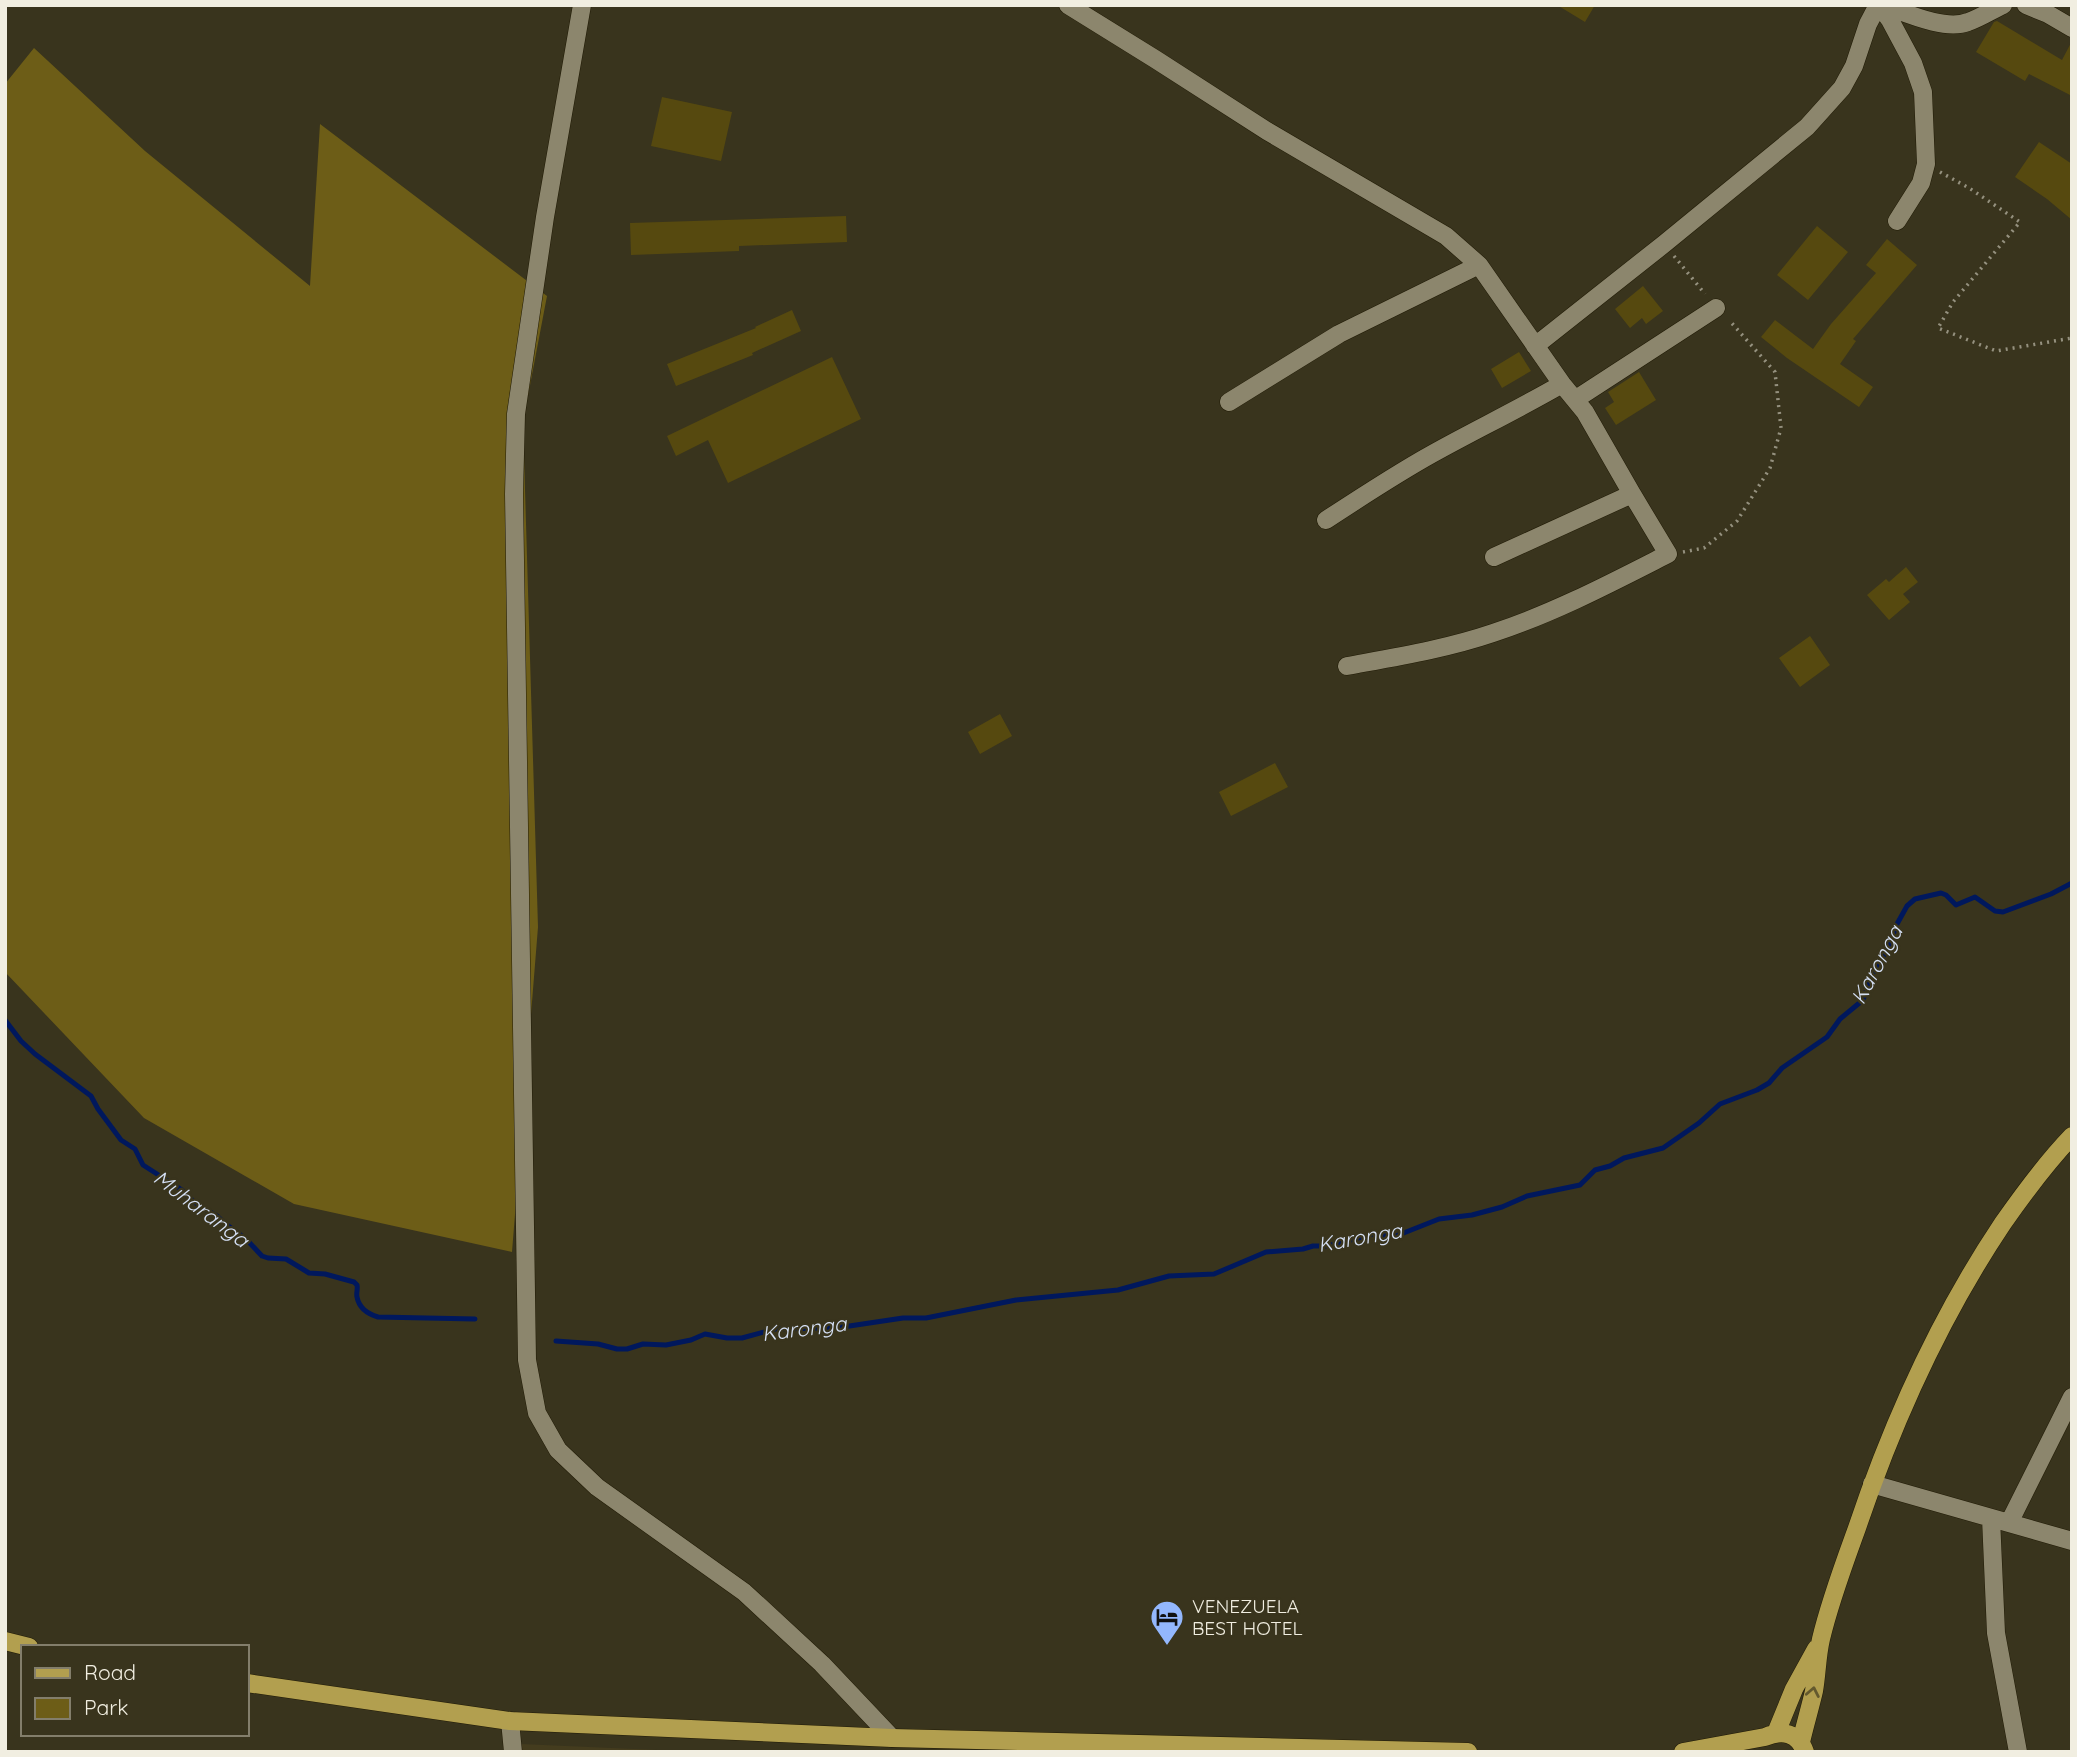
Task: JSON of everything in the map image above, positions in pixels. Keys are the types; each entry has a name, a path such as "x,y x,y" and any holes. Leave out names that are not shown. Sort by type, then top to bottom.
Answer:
{"main road":[{"path":"1806,1749 1821,1640 1872,1484 1914,1381 1987,1248 2021,1197 2053,1155 2072,1136"},
{"path":"1765,1740 1821,1640"},
{"path":"248,1683 510,1721 892,1738 1468,1752"},
{"path":"1683,1752 1790,1734 1806,1749"}],"street":[{"path":"582,5 545,217 516,414 514,494 527,1360 537,1413 558,1450 597,1487 744,1592 822,1664 892,1738"},
{"path":"1068,5 1267,131 1446,236 1479,265 1562,384 1576,399 1668,554 1566,605 1492,634 1347,666"},
{"path":"1535,346 1807,127 1842,88 1854,66 1865,32 1880,5"},
{"path":"1880,5 1943,24 1959,25 2003,5"},
{"path":"1880,5 1913,63 1923,92 1926,164 1921,183 1897,221"},
{"path":"2026,5 2051,10 2072,28"},
{"path":"1229,402 1339,334 1479,265"},
{"path":"1576,399 1716,308"},
{"path":"1326,520 1432,454 1562,384"},
{"path":"1494,557 1632,494"},
{"path":"2009,1523 2072,1397"},
{"path":"1872,1484 2072,1541"},
{"path":"1991,1518 1996,1633 2018,1752"},
{"path":"510,1721 513,1752"}],"path":[{"path":"1926,164 1969,188 2020,222 1953,302 1938,328 1996,351 2072,338"},
{"path":"1664,244 1716,308 1736,326 1775,372 1782,428 1770,468 1737,521 1703,548 1668,554"}],"shaded area":[{"path":"521,1744 702,1752 522,1752"}],"green space":[{"path":"34,48 145,151 310,286 320,124 547,296 523,422 538,927 512,1252 294,1204 144,1118 5,972 5,84"}],"building":[{"path":"1557,5 1595,5 1585,22"},
{"path":"1997,21 2062,60 2072,41 2072,96 2029,74 2025,81 1976,52"},
{"path":"662,97 732,112 721,161 651,146"},
{"path":"2039,142 2072,164 2072,220 2015,177"},
{"path":"846,216 847,242 739,246 739,251 631,255 630,223"},
{"path":"1817,226 1848,252 1808,300 1777,275"},
{"path":"1887,239 1917,265 1853,339 1856,341 1840,364 1873,387 1859,407 1761,337 1775,320 1813,349 1876,273 1866,265"},
{"path":"1643,286 1663,311 1646,324 1642,318 1630,328 1615,309"},
{"path":"792,310 801,331 752,353 753,355 676,386 667,364 756,328"},
{"path":"1519,352 1531,371 1502,388 1491,369"},
{"path":"832,357 861,419 728,483 708,440 676,456 667,436"},
{"path":"1639,372 1656,400 1616,425 1605,408 1614,402 1608,392"},
{"path":"1906,567 1918,582 1903,594 1910,602 1889,620 1867,595 1886,579 1889,582"},
{"path":"1810,636 1830,665 1800,687 1779,658"},
{"path":"1000,714 1012,736 980,754 968,732"},
{"path":"1275,763 1288,787 1231,816 1219,792"}],"waterway":[{"name":"Karonga","path":"556,1341 627,1349 643,1344 666,1345 705,1334 742,1338 775,1329 836,1328 903,1318 926,1318 1016,1300 1118,1290 1169,1276 1214,1274 1266,1252 1328,1246 1373,1234 1396,1236 1439,1219 1472,1215 1502,1207 1527,1196 1580,1185 1595,1170 1624,1158 1663,1148 1699,1123 1720,1104 1769,1083 1782,1068 1827,1037 1840,1019 1863,1000 1897,924 1907,906 1915,899 1941,893 1956,905 1975,897 1995,911 2003,912 2072,883"},
{"name":"Muharanga","path":"5,1020 35,1054 91,1096 121,1140 135,1149 143,1165 217,1216 262,1256 286,1259 309,1273 325,1274 354,1282 362,1307 378,1317 475,1319"}],"place":[{"name":"VENEZUELA BEST HOTEL","path":"1167,1647"}]}
